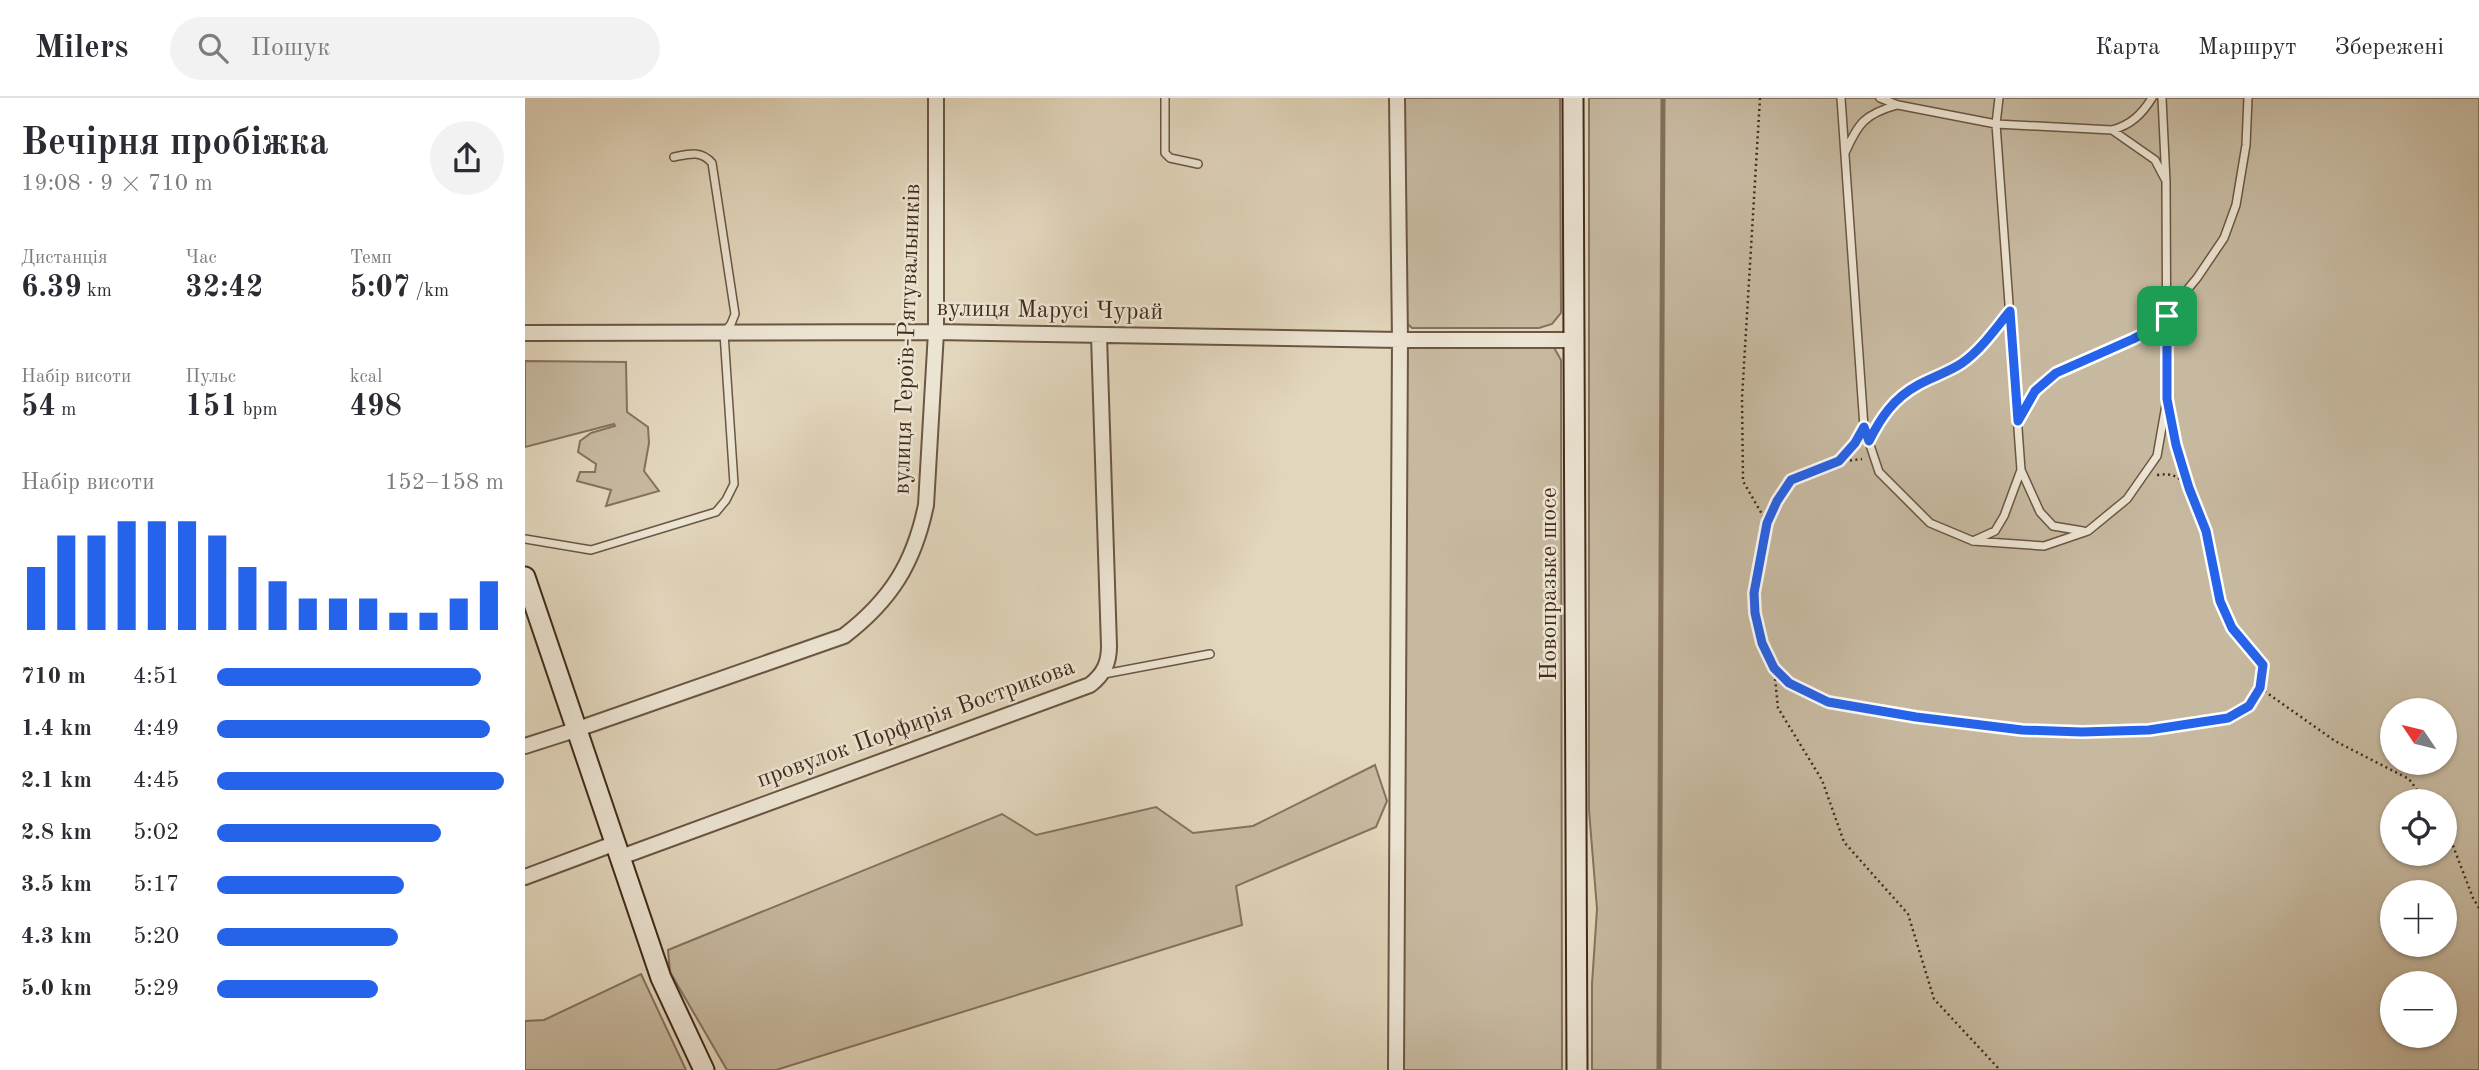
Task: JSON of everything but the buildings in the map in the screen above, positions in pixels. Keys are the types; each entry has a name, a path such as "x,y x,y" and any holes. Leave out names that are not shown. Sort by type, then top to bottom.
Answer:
{"main road":[{"name":"Новопразьке шосе","path":"1573,98 1577,1070"},
{"path":"525,577 661,978 704,1070"}],"street":[{"name":"вулиця Героїв-Рятувальників","path":"525,746 845,636 884,601 912,556 926,505 936,332 936,98"},
{"path":"1395,1070 1400,340 1397,98"},
{"name":"вулиця Марусі Чурай","path":"525,333 936,332 1574,341"},
{"name":"провулок Порфирія Вострикова","path":"525,877 618,850 1090,685 1107,664 1109,646 1099,335"}],"lane":[{"path":"1165,98 1165,153 1170,158 1198,164"},
{"path":"1841,98 1864,427 1879,472 1930,523 1973,541 2043,546 2088,531 2127,499 2157,456 2167,399 2167,183 2162,98"},
{"path":"1879,98 1898,105 1996,124 2112,130 2126,126 2144,110 2152,98"},
{"path":"1999,98 1996,124 2021,470 2040,512 2053,526 2088,531"},
{"path":"2018,421 2035,391 2056,373 2156,327 2197,278 2224,238 2236,205 2246,145 2248,98"},
{"path":"1844,154 1861,122 1877,111 1898,105"},
{"path":"2112,130 2155,160 2167,183"},
{"path":"525,539 591,550 716,512 734,484 724,333 735,314 712,163 706,156 696,153 674,157"},
{"path":"1869,441 1882,415 1899,398 1917,385 1962,363 2010,311"},
{"path":"1973,541 1995,531 2004,516 2021,470"},
{"path":"1101,674 1210,654"}],"path":[{"path":"1760,98 1742,398 1743,481 1767,523"},
{"path":"1879,472 1861,458 1839,461 1791,480 1767,523 1754,593 1755,613 1762,643 1774,668 1789,683 1828,702 2022,730 2149,730 2228,718 2249,706 2260,688 2263,665 2232,628 2220,601 2206,531 2176,445 2167,399"},
{"path":"1839,461 1855,443 1864,427"},
{"path":"2156,475 2178,476 2189,488"},
{"path":"1774,668 1778,708 1822,780 1844,842 1908,914 1934,999 2000,1070"},
{"path":"2260,688 2335,741 2409,779 2416,789"},
{"path":"2457,854 2479,908"}],"shaded area":[{"path":"1402,98 1560,98 1561,313 1552,324 1539,328 1412,328 1402,319"},
{"path":"1589,98 2479,98 2479,1070 1592,1070 1592,984 1597,909 1589,810"},
{"path":"1552,344 1561,360 1562,1070 1400,1070 1406,346"},
{"path":"525,361 626,362 627,412 648,427 649,443 644,471 659,491 606,506 611,490 577,481 580,472 595,472 596,464 578,452 580,441 591,433 615,426 614,424 525,447"},
{"path":"1375,765 1387,801 1376,827 1236,886 1242,925 776,1070 727,1070 670,972 668,950 1002,814 1036,835 1156,807 1193,833 1253,826"},
{"path":"641,974 686,1070 525,1070 525,1021 544,1020"}],"waterway":[{"path":"1659,1070 1663,98"}],"route":[{"path":"2010,311 2018,421 2035,391 2056,373 2133,339 2156,327 2167,316 2167,399 2176,445 2206,531 2220,601 2232,628 2263,665 2260,688 2249,706 2228,718 2149,730 2022,730 1916,717 1828,702 1789,683 1774,668 1762,643 1755,613 1754,593 1767,523 1791,480 1839,461 1855,443 1864,427 1869,441 1882,415 1899,398 1917,385 1962,363 2010,311"}]}
